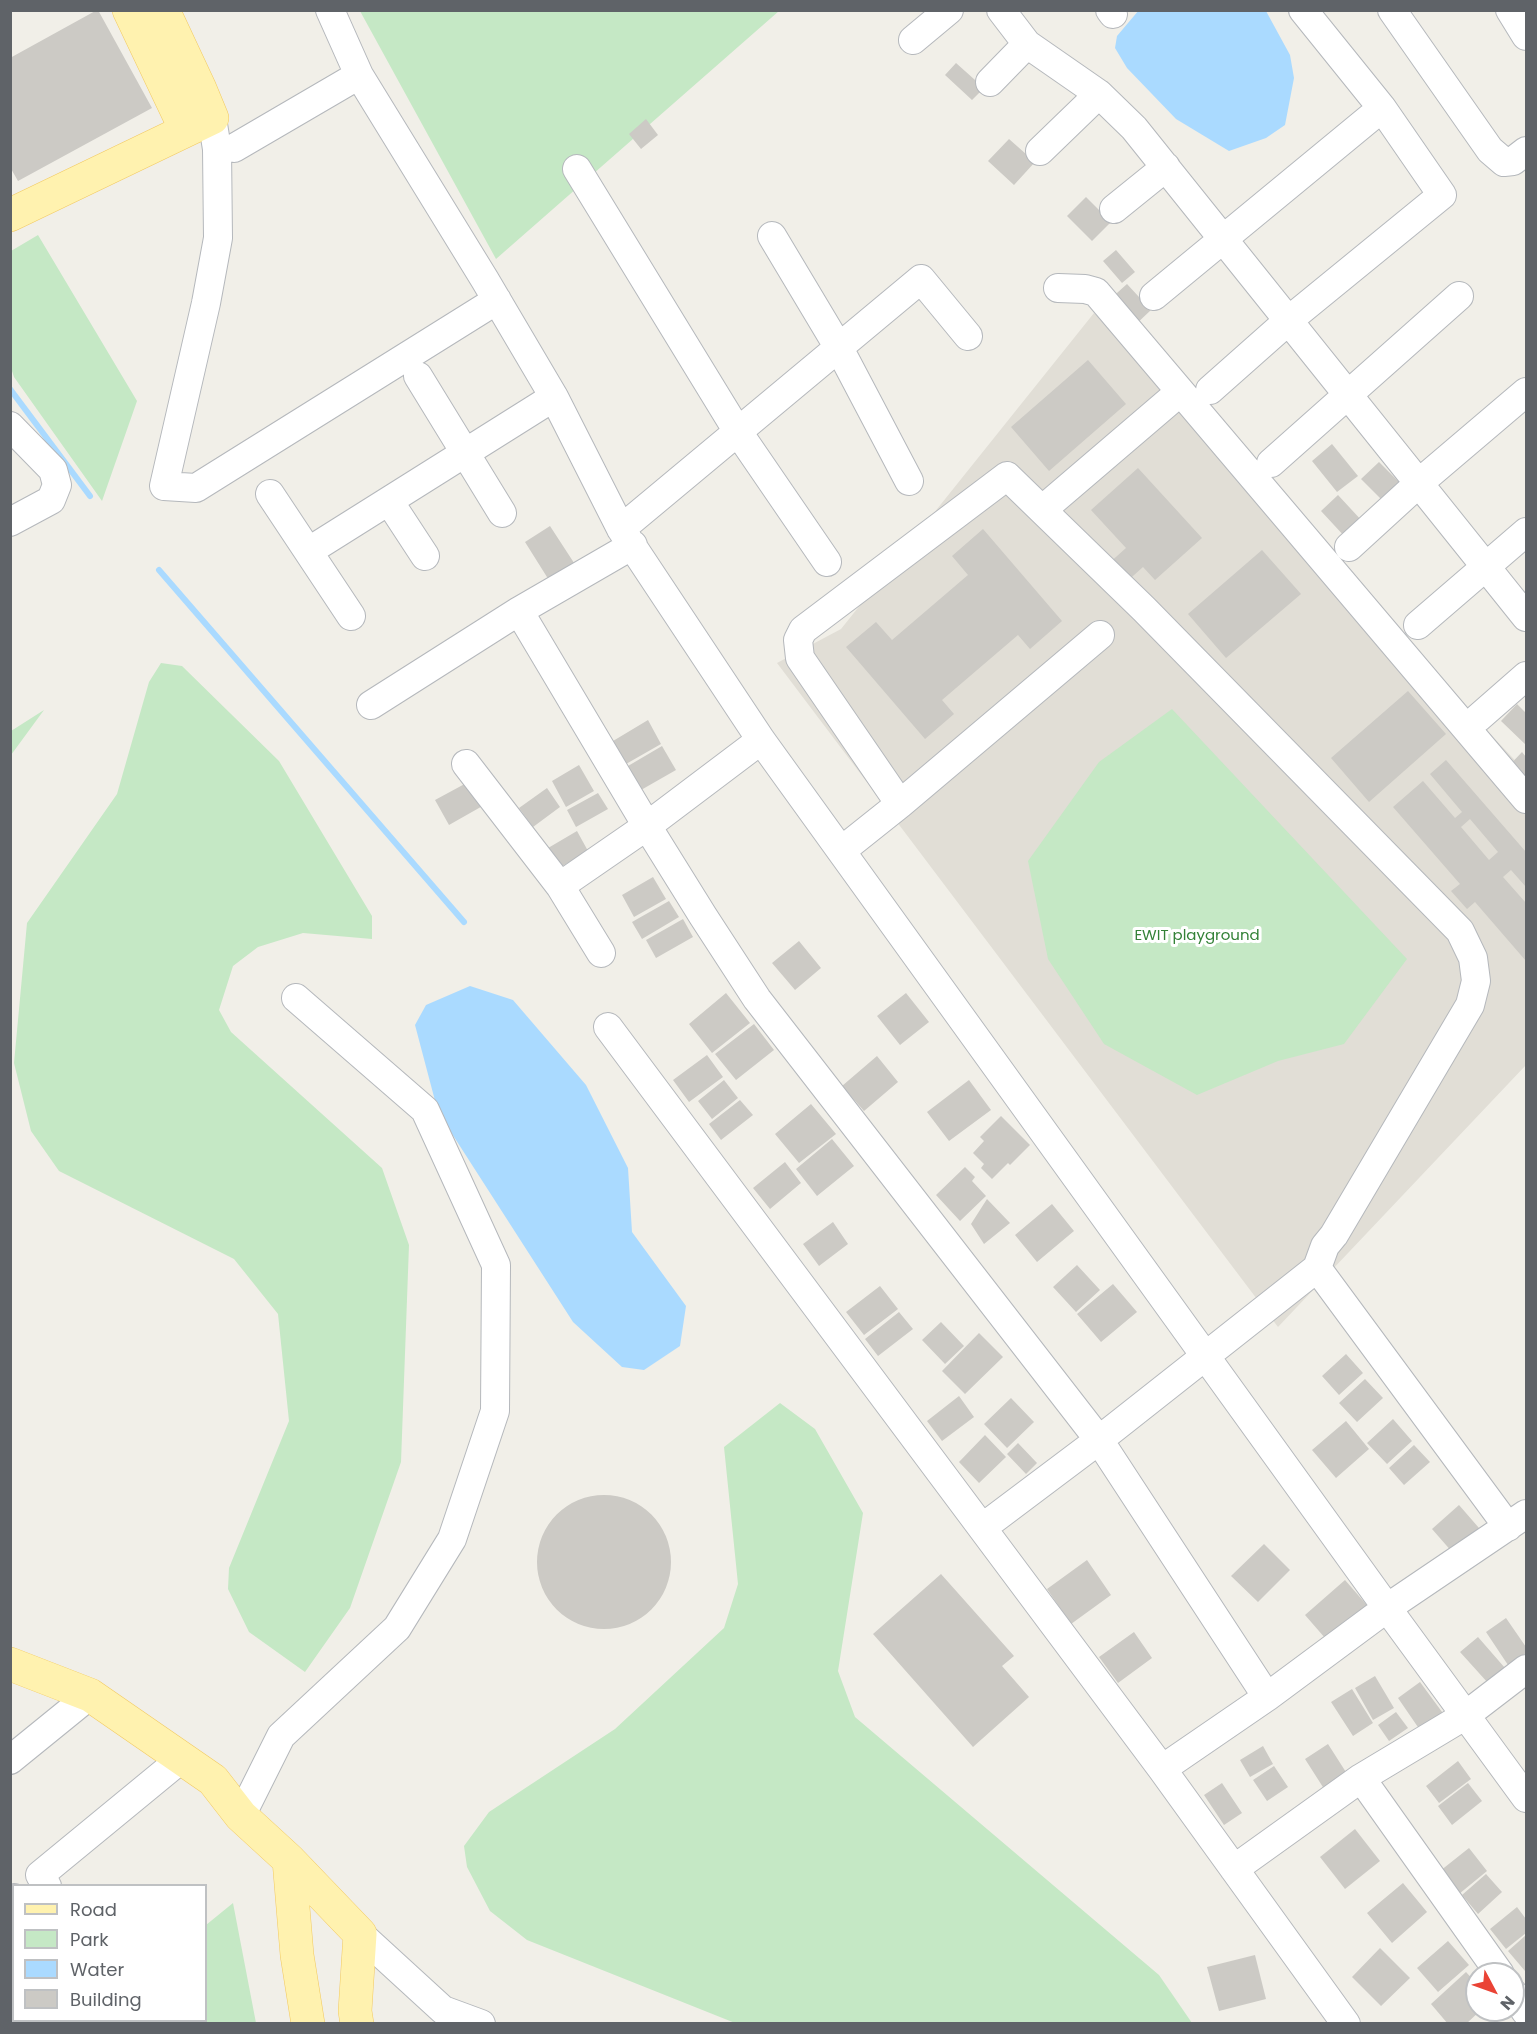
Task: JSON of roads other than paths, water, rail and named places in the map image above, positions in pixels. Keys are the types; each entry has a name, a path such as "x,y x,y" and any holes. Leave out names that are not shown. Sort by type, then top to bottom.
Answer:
{"main road":[{"path":"129,10 199,124"},
{"path":"163,10 200,89 199,124"},
{"path":"10,215 199,124"},
{"path":"10,1664 90,1695 213,1780 241,1816 288,1860 360,1934 357,2024"},
{"path":"288,1860 297,1955 308,2024"}],"street":[{"path":"330,10 359,75 497,300 554,398 627,537 761,740 1387,1608 1527,1798"},
{"path":"914,40 949,10"},
{"path":"1001,10 1027,44 1099,94 1134,128 1527,617"},
{"path":"1210,390 1289,320 1442,195 1382,108 1303,10"},
{"path":"1392,10 1490,150 1504,162 1514,161 1527,151"},
{"path":"1510,10 1527,36"},
{"path":"990,82 1027,44"},
{"path":"234,148 359,75"},
{"path":"1040,151 1099,94"},
{"path":"1154,296 1382,108"},
{"path":"199,124 217,149 218,238 206,303 164,486 196,488 497,300"},
{"path":"1114,209 1166,166"},
{"path":"577,170 738,432 827,562"},
{"path":"772,236 839,348 909,481"},
{"path":"371,705 519,612 627,537 738,432 921,279 968,336"},
{"path":"1058,288 1085,289 1096,292 1527,799"},
{"path":"1271,463 1459,296"},
{"path":"418,376 502,513"},
{"path":"1041,510 1180,392"},
{"path":"1349,547 1419,483 1527,392"},
{"path":"309,551 554,398"},
{"path":"10,426 53,470 57,485 51,500 10,522"},
{"path":"900,804 800,658 798,640 803,630 1007,476 1152,618 1461,931 1473,958 1476,981 1470,1005 1334,1235 1325,1246 1317,1268 1099,1440 982,1528"},
{"path":"270,494 351,616"},
{"path":"388,501 425,556"},
{"path":"1418,625 1527,532"},
{"path":"519,612 647,826 757,999 1099,1440 1267,1697"},
{"path":"841,851 1100,635"},
{"path":"1478,718 1527,676"},
{"path":"560,886 647,826 761,740"},
{"path":"466,764 560,886 601,952"},
{"path":"241,1816 281,1736 397,1628 452,1539 495,1412 496,1265 425,1110 296,998"},
{"path":"608,1027 1162,1769 1346,2024"},
{"path":"1162,1769 1267,1697 1387,1608 1517,1520 1317,1268"},
{"path":"1234,1869 1360,1778 1466,1715 1527,1669"},
{"path":"10,1760 90,1695"},
{"path":"38,1882 181,1758"},
{"path":"1360,1778 1491,1962"},
{"path":"360,1934 443,2010 481,2024"}],"water":[{"path":"1139,10 1266,11 1290,55 1294,78 1285,125 1266,138 1229,151 1176,119 1127,68 1115,48 1117,36"},
{"path":"470,986 513,1000 586,1085 628,1168 632,1232 686,1306 680,1346 644,1370 622,1367 573,1322 438,1112 415,1025 426,1005"}],"waterway":[{"path":"10,389 90,496"},
{"path":"159,570 464,922"}],"park label":[{"name":"EWIT playground","path":"1197,936"}]}
